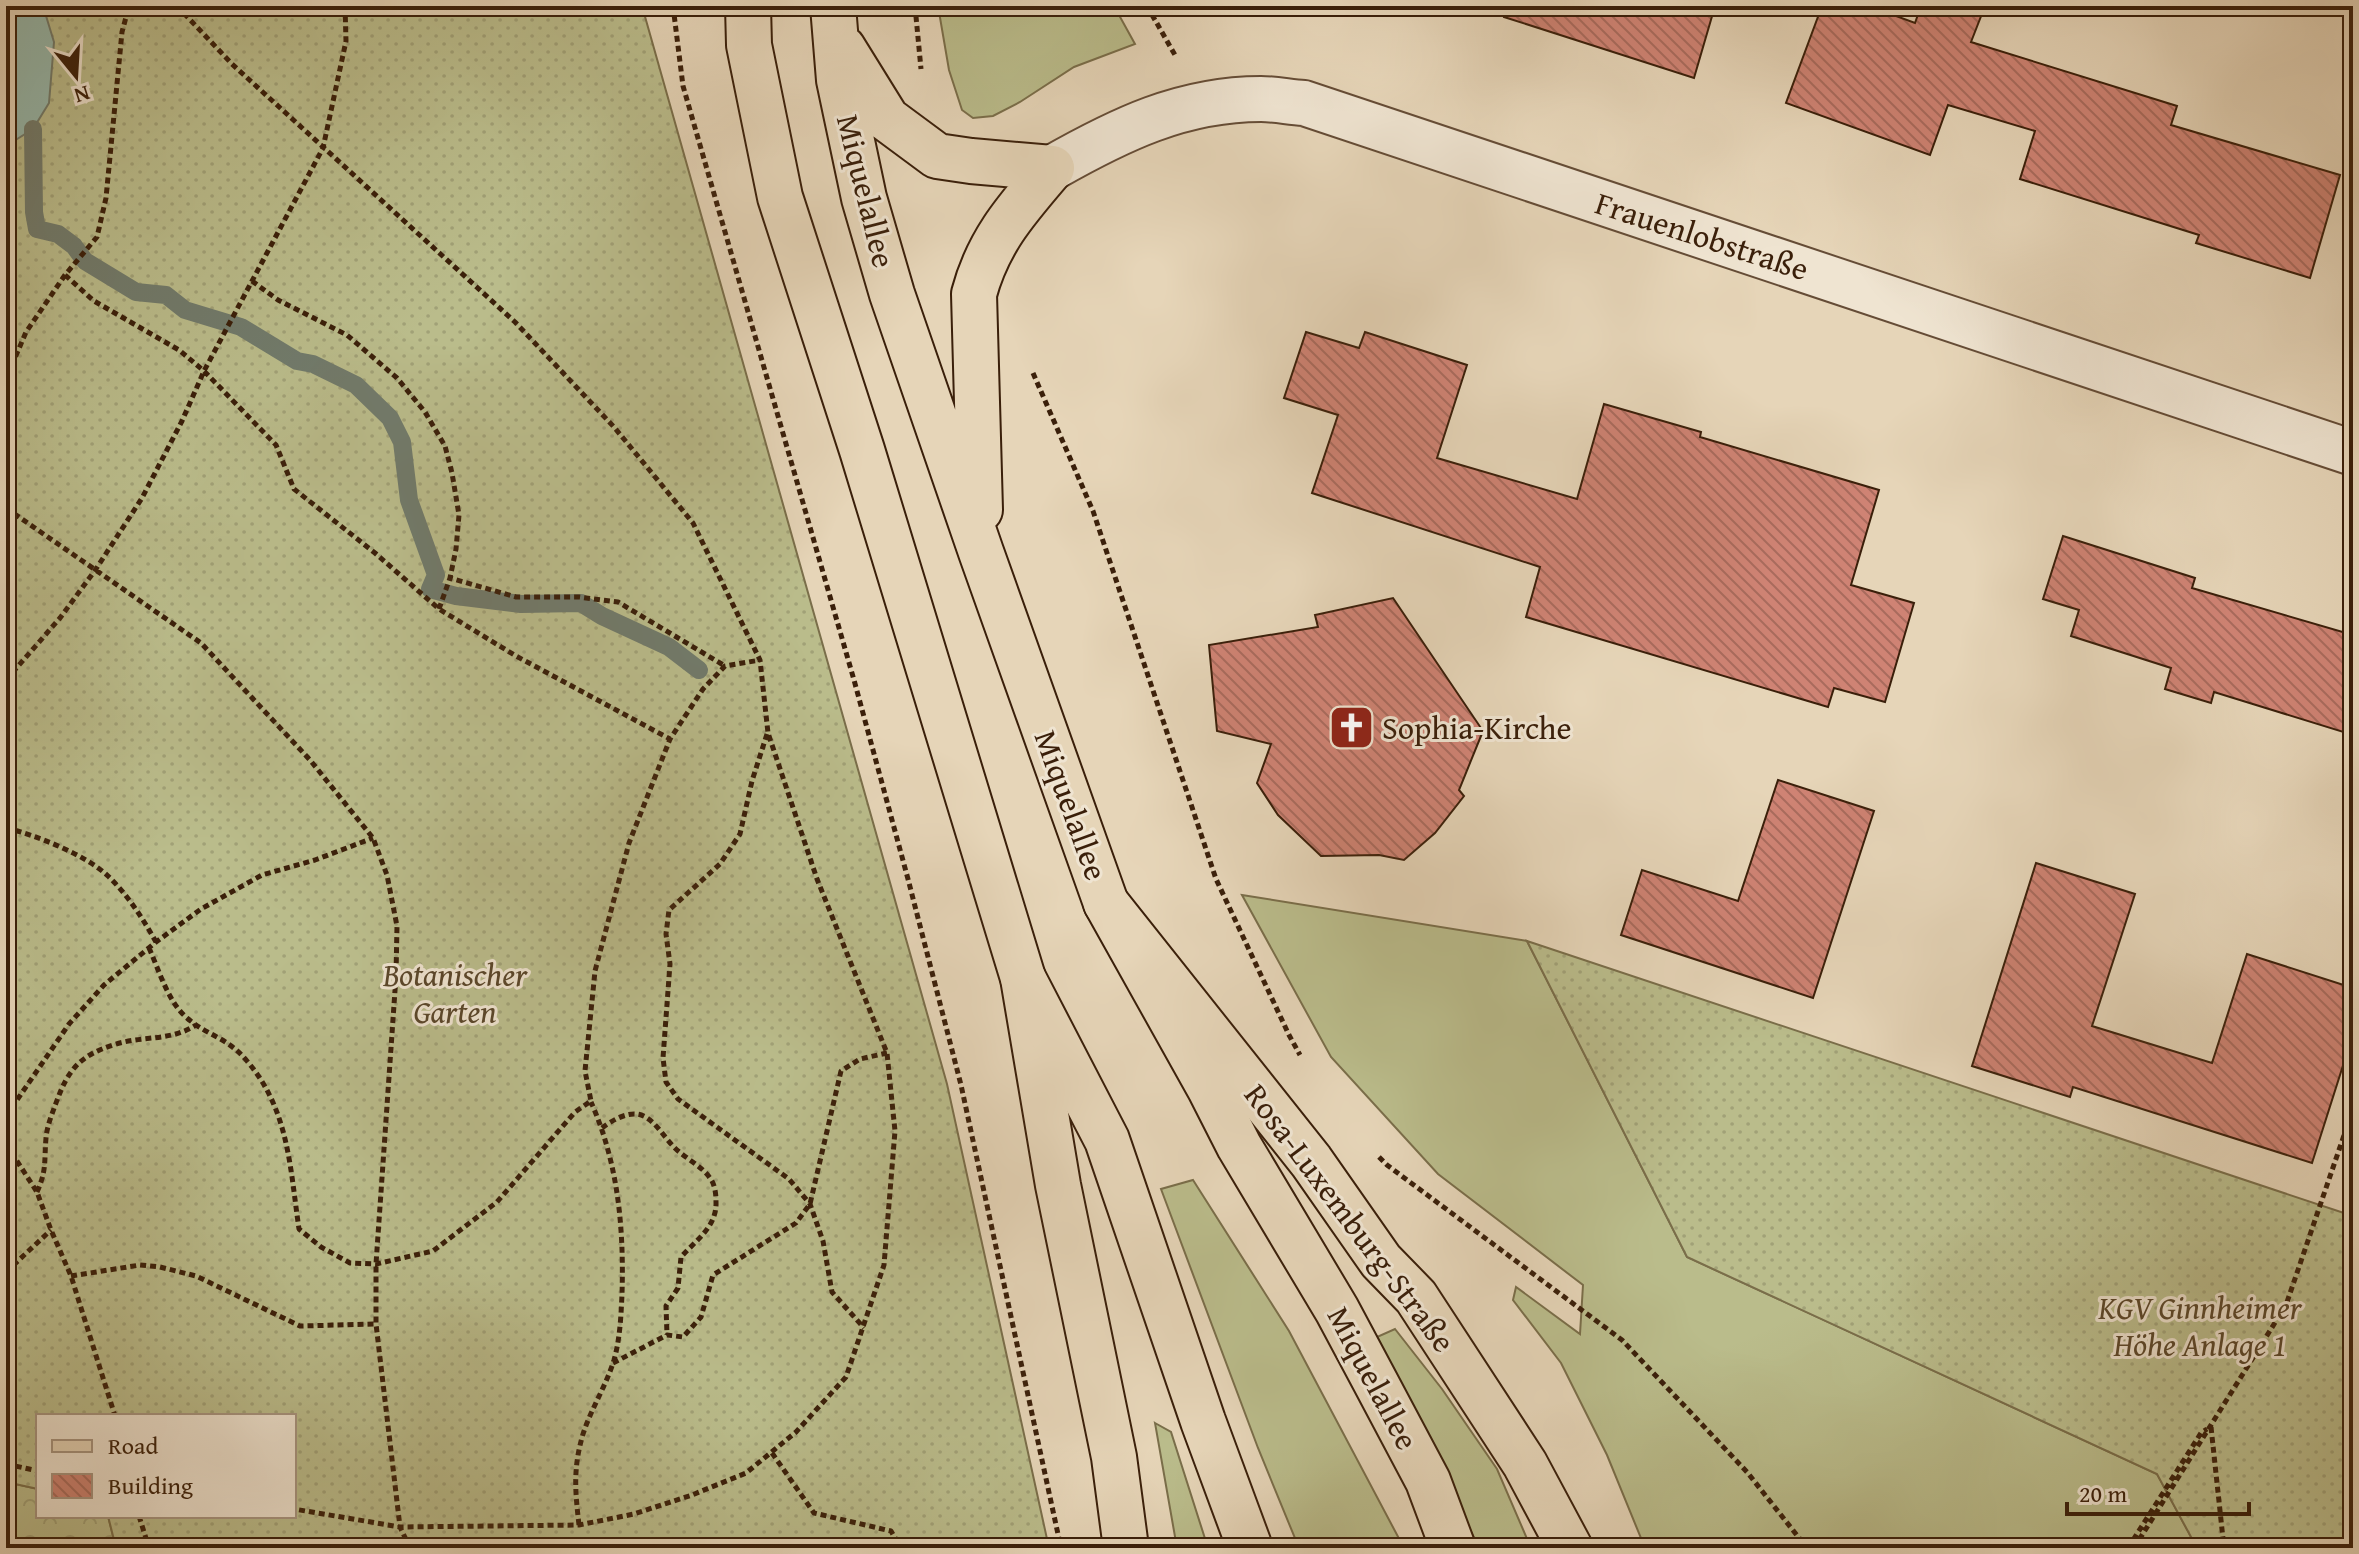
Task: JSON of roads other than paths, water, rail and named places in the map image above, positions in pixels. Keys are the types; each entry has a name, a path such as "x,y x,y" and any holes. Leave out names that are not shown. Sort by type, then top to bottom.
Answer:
{"main road":[{"path":"748,6 749,45 780,197 862,450 1023,978 1058,1185 1114,1457 1126,1548"},
{"path":"834,21 887,119 937,156 1052,168"},
{"name":"Miquelallee","path":"834,21 839,80 864,198 892,294 1106,903 1239,1146 1363,1359 1428,1481 1453,1548"},
{"path":"981,552 974,294 981,270 1008,220 1052,168"},
{"name":"Rosa-Luxemburg-Straße","path":"1106,903 1311,1161 1381,1261 1416,1297 1525,1464 1570,1548"},
{"path":"1023,978 1107,1140 1250,1548"}],"street":[{"name":"Frauenlobstraße","path":"1052,168 1100,141 1153,117 1203,104 1261,99 1304,103 2353,453"}],"water":[{"path":"6,6 43,6 54,42 49,103 33,129 6,146"}],"waterway":[{"path":"33,129 37,229 58,234 74,246 85,261 136,292 166,295 185,310 241,327 297,361 313,364 356,385 390,418 402,442 409,500 436,575 430,589 456,596 521,604 581,603 669,647 699,670"}],"place":[{"name":"Sophia-Kirche","path":"1351,728"}],"park label":[{"name":"Botanischer Garten","path":"455,994"},
{"name":"KGV Ginnheimer Höhe Anlage 1","path":"2200,1326"}]}
